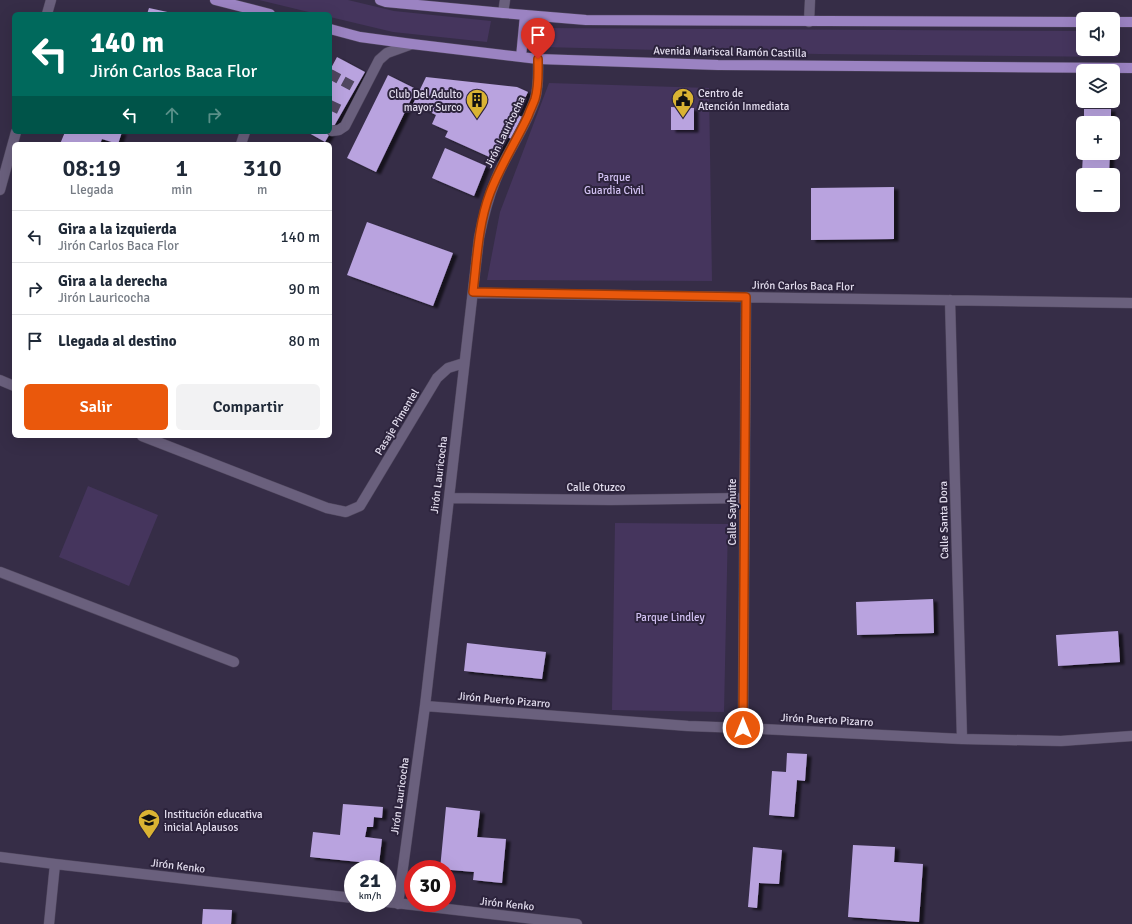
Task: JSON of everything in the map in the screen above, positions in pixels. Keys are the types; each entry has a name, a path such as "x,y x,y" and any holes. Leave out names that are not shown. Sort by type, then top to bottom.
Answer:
{"main road":[{"path":"214,0 262,12"},
{"path":"380,0 386,2 503,14 586,20 1076,22"},
{"path":"521,57 525,15"},
{"path":"1120,22 1132,22"},
{"name":"Avenida Mariscal Ramón Castilla","path":"332,30 360,37 538,59 718,65 1132,68"}],"street":[{"path":"48,12 51,0"},
{"path":"503,14 505,0"},
{"path":"809,22 810,0"},
{"path":"332,131 339,130 345,126 347,114 359,90 379,60 387,53 412,44"},
{"name":"Jirón Lauricocha","path":"398,904 425,706 479,238 483,216 496,178 535,99 538,82 538,59"},
{"path":"0,190 12,146"},
{"name":"Jirón Carlos Baca Flor","path":"473,292 1132,303"},
{"name":"Calle Sayhuite","path":"743,728 746,297"},
{"name":"Calle Santa Dora","path":"950,300 962,739"},
{"name":"Pasaje Pimentel","path":"147,438 327,508 346,512 360,506 437,378 448,368 464,363"},
{"path":"0,380 12,385"},
{"name":"Calle Otuzco","path":"448,498 611,500 744,498"},
{"path":"0,572 234,662"},
{"name":"Jirón Puerto Pizarro","path":"425,706 688,726 962,739 1061,741 1132,736"},
{"name":"Jirón Kenko","path":"0,857 344,897"},
{"path":"49,924 55,864"},
{"name":"Jirón Kenko","path":"398,904 577,924"}],"green space":[{"path":"259,0 348,0 394,11 491,21 487,42 393,32 332,17 332,12 309,12"},
{"path":"543,28 1076,31 1076,56 1118,56 1118,57 818,54 543,47"},
{"name":"Parque Guardia Civil","path":"549,83 709,88 712,281 487,280 500,212"},
{"path":"88,486 158,515 129,586 59,557"},
{"name":"Parque Lindley","path":"615,523 728,524 724,712 612,710"}],"building":[{"path":"149,8 167,12 148,12"},
{"path":"337,57 365,72 332,130 332,66"},
{"path":"388,75 416,89 376,172 347,158"},
{"name":"Club Del Adulto mayor Surco","path":"426,77 517,87 528,92 517,115 523,117 512,139 507,137 496,160 445,137 448,131 432,124 436,115 413,104"},
{"name":"Centro de Atención Inmediata","path":"671,107 694,108 694,130 671,130"},
{"path":"1084,109 1111,109 1111,116 1084,116"},
{"path":"64,134 121,134 119,142 112,142 102,139 101,142 61,142"},
{"path":"311,134 330,134 325,142"},
{"path":"445,148 486,166 474,196 432,178"},
{"path":"1083,160 1110,160 1109,168 1082,168"},
{"path":"894,187 894,239 811,240 811,188"},
{"path":"367,222 453,253 433,306 347,275"},
{"path":"933,599 934,633 857,635 856,602"},
{"path":"1118,631 1120,662 1058,666 1056,635"},
{"path":"467,643 546,652 542,679 464,671"},
{"path":"787,753 807,754 805,781 797,780 794,817 769,815 772,771 786,772"},
{"path":"343,804 383,807 382,818 374,817 373,827 367,827 365,837 382,839 379,860 344,860 310,857 313,832 340,835"},
{"path":"446,807 480,811 477,837 506,839 502,883 473,880 474,872 456,870 456,860 441,860"},
{"path":"853,845 895,847 894,862 923,864 919,922 848,917"},
{"path":"753,847 782,850 779,884 759,883 757,908 748,907"},
{"path":"203,909 232,910 231,924 202,924"}],"tunnel":[{"path":"332,75 356,88"},
{"path":"332,106 343,111"}],"place":[{"name":"Centro de Atención Inmediata","path":"683,118"},
{"name":"Club Del Adulto mayor Surco","path":"477,120"},
{"name":"Institución educativa inicial Aplausos","path":"149,840"}],"route":[{"path":"538,59 538,82 535,99 496,178 483,216 473,292 746,297 743,728"}]}
